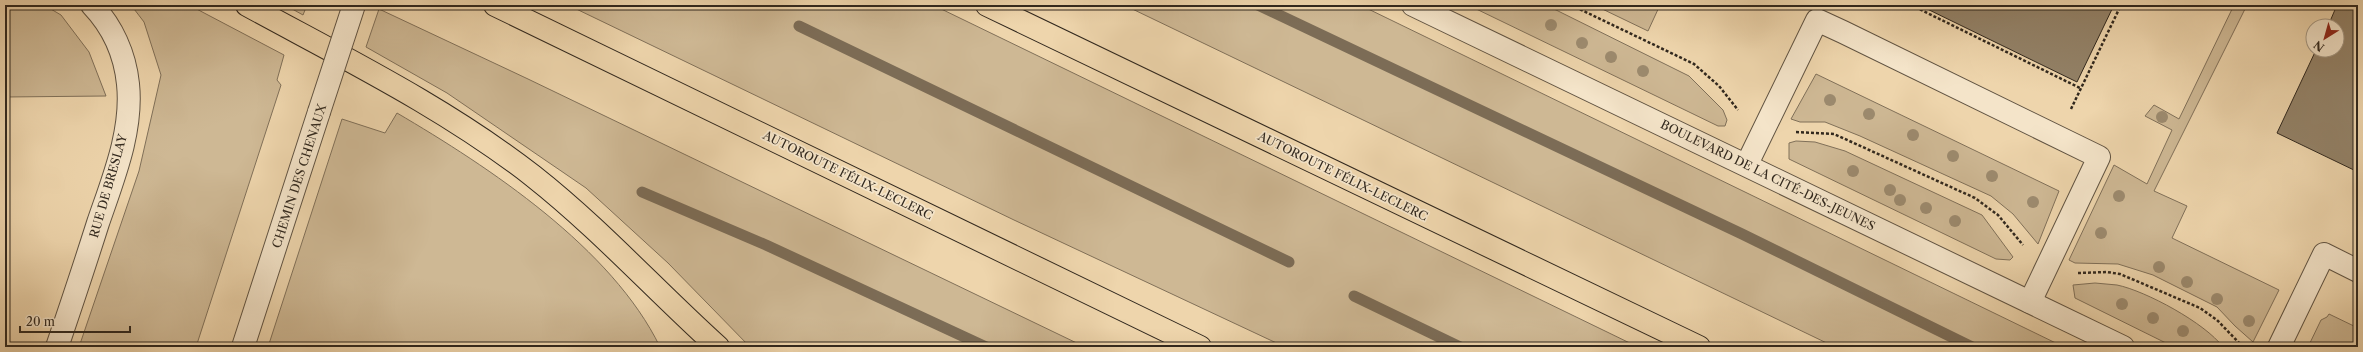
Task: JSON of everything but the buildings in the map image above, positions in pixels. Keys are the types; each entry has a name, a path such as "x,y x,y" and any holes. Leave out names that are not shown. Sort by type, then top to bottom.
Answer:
{"highway":[{"path":"247,5 386,82 493,146 534,176 581,217 694,326 718,347"},
{"name":"AUTOROUTE FÉLIX-LECLERC","path":"495,5 1200,347"},
{"name":"AUTOROUTE FÉLIX-LECLERC","path":"987,5 1699,347"},
{"path":"694,326 699,347"}],"street":[{"name":"RUE DE BRESLAY","path":"57,347 115,172 123,142 128,112 128,83 121,53 111,28 92,5"},
{"name":"CHEMIN DES CHENAUX","path":"243,347 354,5"},
{"name":"BOULEVARD DE LA CITÉ-DES-JEUNES","path":"1412,5 1747,164 2123,347"},
{"path":"1747,164 1817,20 1843,32 2099,157 2030,302"},
{"path":"2279,347 2324,254 2358,271"}],"path":[{"path":"1571,5 1694,64 1719,86 1741,114"},
{"path":"1911,5 1987,40 2080,88"},
{"path":"2077,114 2070,111 2121,5"},
{"path":"1790,132 1834,134 1976,198 1998,215 2027,250"},
{"path":"2072,273 2107,272 2134,279 2200,308 2217,320 2243,347"}],"shaded area":[{"path":"5,5 44,5 61,15 89,52 106,96 5,97"},
{"path":"131,5 189,5 284,55 277,80 281,85 196,347 79,347 139,171 161,75 144,22"},
{"path":"285,5 307,5 303,15"},
{"path":"568,5 933,5 1638,347 1285,347 1014,220"},
{"path":"1124,5 1360,5 2064,347 1835,347"},
{"path":"1468,5 1546,5 1689,76 1723,110 1727,120 1725,126 1718,126"},
{"path":"1594,5 1660,5 1648,31"},
{"path":"2234,5 2247,5 2154,191 2187,206 2172,238 2279,290 2253,342 2217,307 2153,275 2118,264 2075,263 2069,260 2114,165 2147,184 2172,130 2145,116 2154,105 2179,119"},
{"path":"379,9 528,79 1085,347 750,347 668,263 586,188 447,93 366,47"},
{"path":"1816,74 2059,191 2038,244 2013,214 1991,196 1860,136 1825,122 1800,122 1791,119"},
{"path":"397,113 470,158 508,185 545,213 580,244 612,276 639,311 660,347 268,347 342,119 385,133"},
{"path":"1796,141 1815,142 1845,151 1982,215 2013,257 2010,260 1996,259 1789,159 1789,143"},
{"path":"2095,283 2117,285 2129,288 2159,301 2189,318 2203,328 2223,347 2174,347 2075,298 2073,285"},
{"path":"2329,314 2358,328 2358,347 2308,347 2321,320"}],"waterway":[{"path":"1258,5 1742,234 1972,347"},
{"path":"799,26 1289,262"},
{"path":"642,192 766,245 986,347"},
{"path":"1354,296 1460,347"}]}
